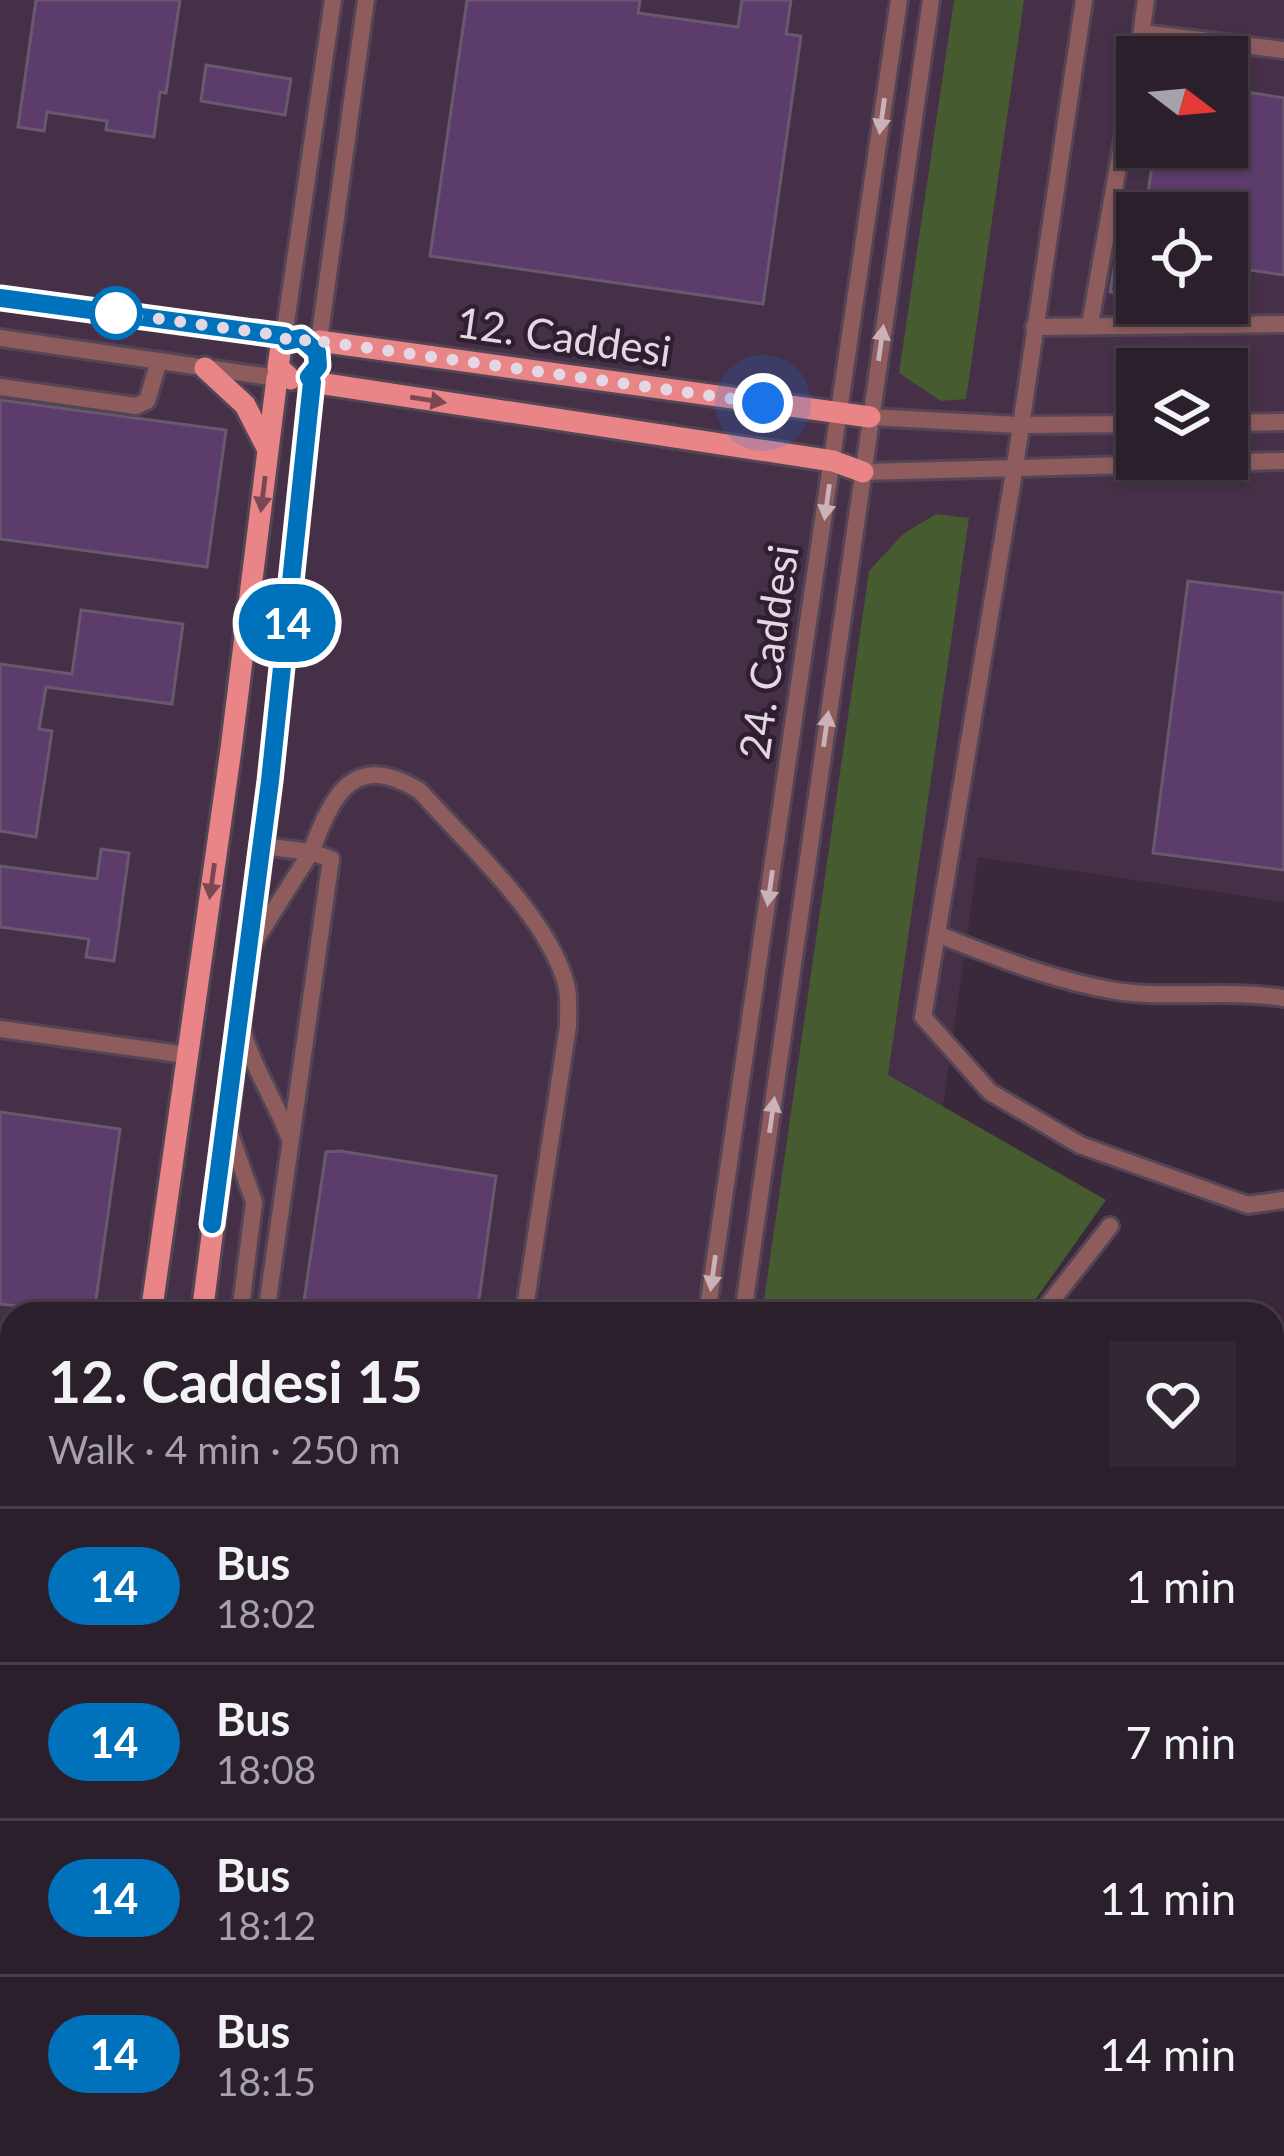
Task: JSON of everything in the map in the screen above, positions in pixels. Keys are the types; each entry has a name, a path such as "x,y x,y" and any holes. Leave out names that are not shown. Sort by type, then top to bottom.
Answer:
{"main road":[{"path":"154,1302 231,749 279,376 277,360 285,339 301,338 316,343 319,359 310,380 262,846 203,1302"},
{"name":"12. Caddesi","path":"316,343 870,418"},
{"path":"205,368 245,405 268,451"},
{"path":"279,376 310,380"},
{"name":"12. Caddesi","path":"310,380 833,461 863,472"}],"street":[{"path":"0,298 285,339 332,0"},
{"path":"316,343 366,0"},
{"name":"24. Caddesi","path":"709,1302 899,0"},
{"name":"24. Caddesi","path":"745,1302 931,0"},
{"path":"1084,0 1015,466 923,1017 990,1092 1080,1145 1249,1205 1284,1200"},
{"path":"1141,36 1146,0"},
{"path":"1142,33 1284,50"},
{"path":"1090,324 1118,168"},
{"path":"1034,328 1284,324"},
{"path":"0,338 279,376"},
{"path":"0,387 136,406 148,401 159,361"},
{"path":"870,418 1116,424"},
{"path":"1248,423 1284,422"},
{"path":"863,472 1284,461"},
{"path":"248,953 311,852 329,806 347,784 372,774 395,776 420,790 540,927 568,991 568,1026 526,1302"},
{"path":"262,846 311,852 331,860 268,1302"},
{"path":"937,934 1021,967 1118,991 1242,991 1284,998"},
{"path":"239,1017 250,1058 274,1096 291,1140"},
{"path":"0,1029 186,1055"},
{"path":"226,1120 254,1202 242,1302"},
{"path":"1050,1302 1110,1226"}],"shaded area":[{"path":"0,0 1284,0 1284,902 978,857 916,1302 0,1302"}],"green space":[{"path":"954,0 1024,0 966,399 941,401 899,373"},
{"path":"936,514 969,518 888,1075 1106,1200 1034,1302 764,1302 869,571 903,534"}],"building":[{"path":"36,0 180,0 154,137 106,130 107,121 47,112 44,131 18,127"},
{"path":"467,0 640,0 638,13 738,27 742,0 791,0 786,34 801,36 763,304 430,256"},
{"path":"206,65 291,79 285,115 201,101"},
{"path":"1248,92 1284,98 1284,275 1250,270 1248,284 1248,192 1148,192 1152,168 1248,168"},
{"path":"1116,256 1116,293 1110,292"},
{"path":"0,400 226,430 207,567 0,539"},
{"path":"1188,581 1284,593 1284,870 1153,853"},
{"path":"81,610 183,624 172,704 46,687 39,729 52,731 36,837 0,831 0,664 72,674"},
{"path":"101,849 129,853 114,961 86,957 89,939 0,927 0,866 97,879"},
{"path":"0,1112 120,1129 96,1302 0,1302"},
{"path":"326,1152 496,1176 479,1302 304,1302"}],"bus line":[{"name":"14","path":"0,298 284,336 287,341 301,338 314,345 319,359 309,377 270,781 212,1224"}],"route":[{"path":"116,313 284,336 287,341 301,338 314,345 319,341 763,403"}]}
